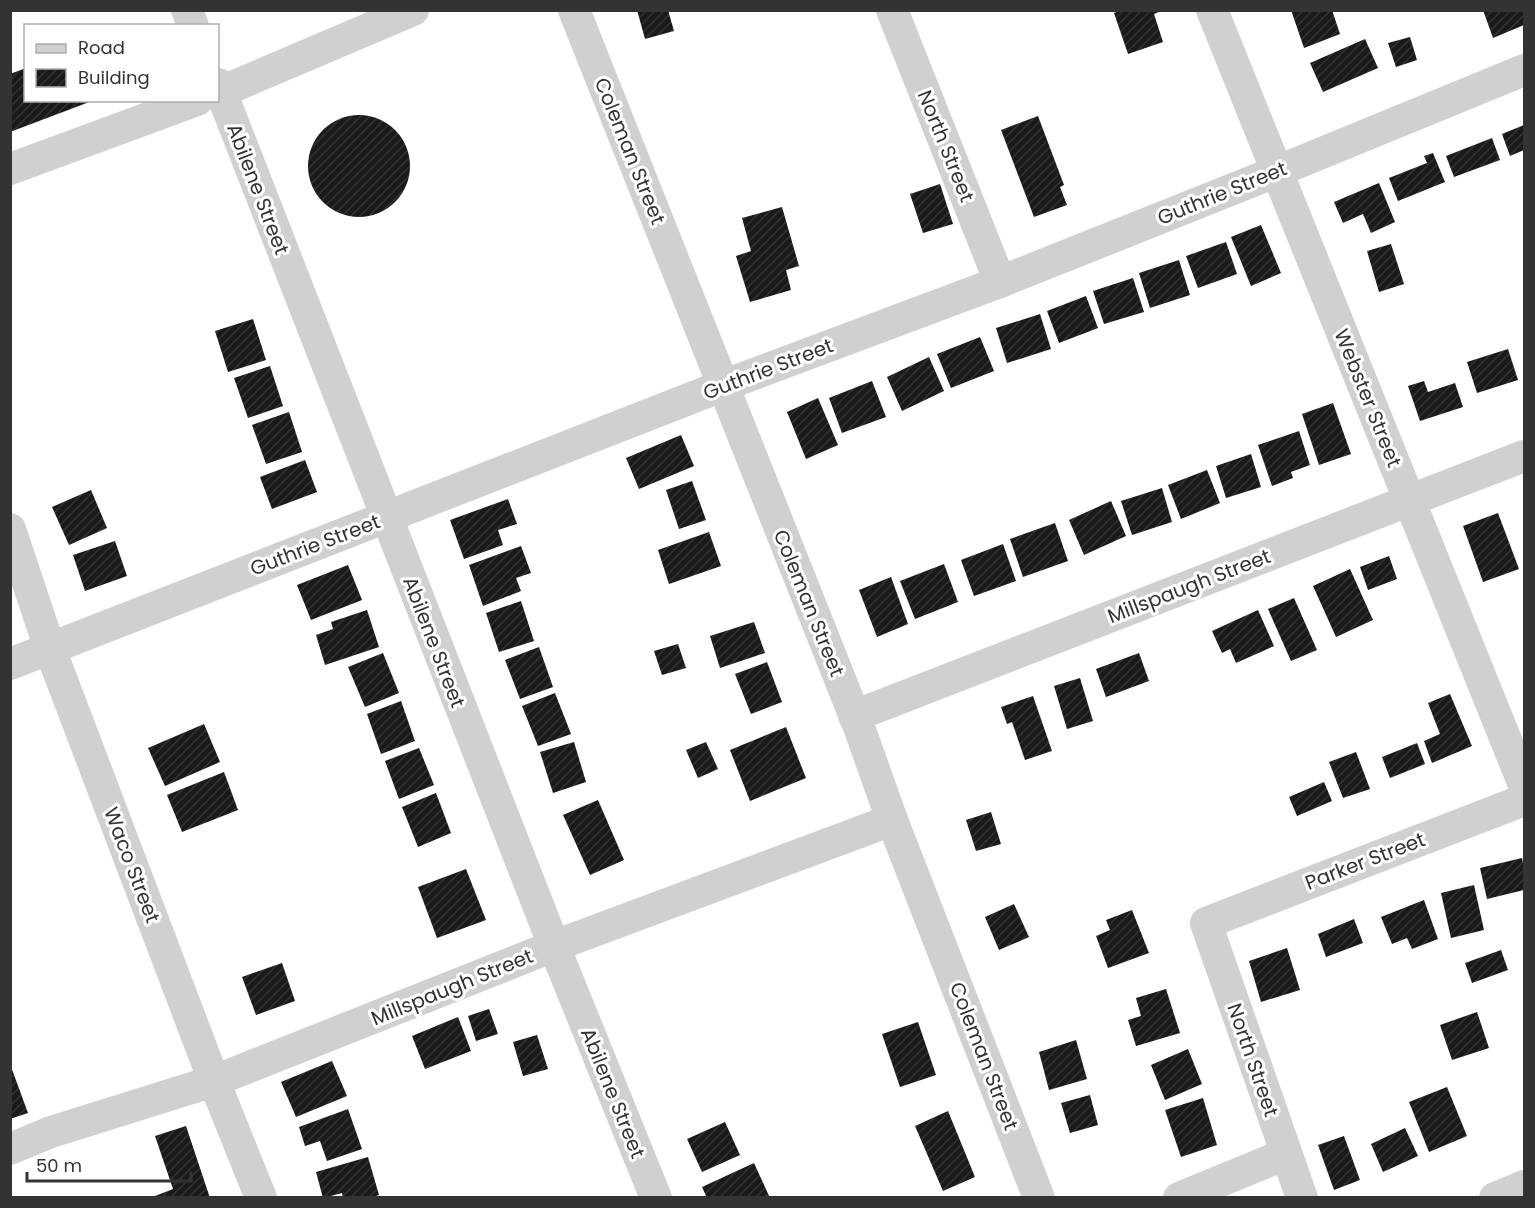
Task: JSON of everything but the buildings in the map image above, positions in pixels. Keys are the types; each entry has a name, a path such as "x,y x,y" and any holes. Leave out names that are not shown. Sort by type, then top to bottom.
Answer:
{"street":[{"path":"219,90 413,10"},
{"name":"Coleman Street","path":"574,10 854,716 892,820 1039,1197"},
{"name":"North Street","path":"892,10 1000,282"},
{"name":"Webster Street","path":"1212,10 1524,785"},
{"name":"Guthrie Street","path":"10,664 722,386 1000,282 1524,70"},
{"path":"10,169 187,102"},
{"name":"Abilene Street","path":"217,102 386,518 554,946 656,1197"},
{"name":"Millspaugh Street","path":"854,716 1524,456"},
{"name":"Waco Street","path":"10,529 50,649 214,1082 261,1197"},
{"name":"Parker Street","path":"1206,923 1524,800"},
{"name":"Millspaugh Street","path":"10,1149 51,1132 214,1082 554,946 892,820"},
{"name":"North Street","path":"1206,923 1302,1197"},
{"path":"1179,1197 1286,1154"},
{"path":"1495,1197 1524,1186"}]}
